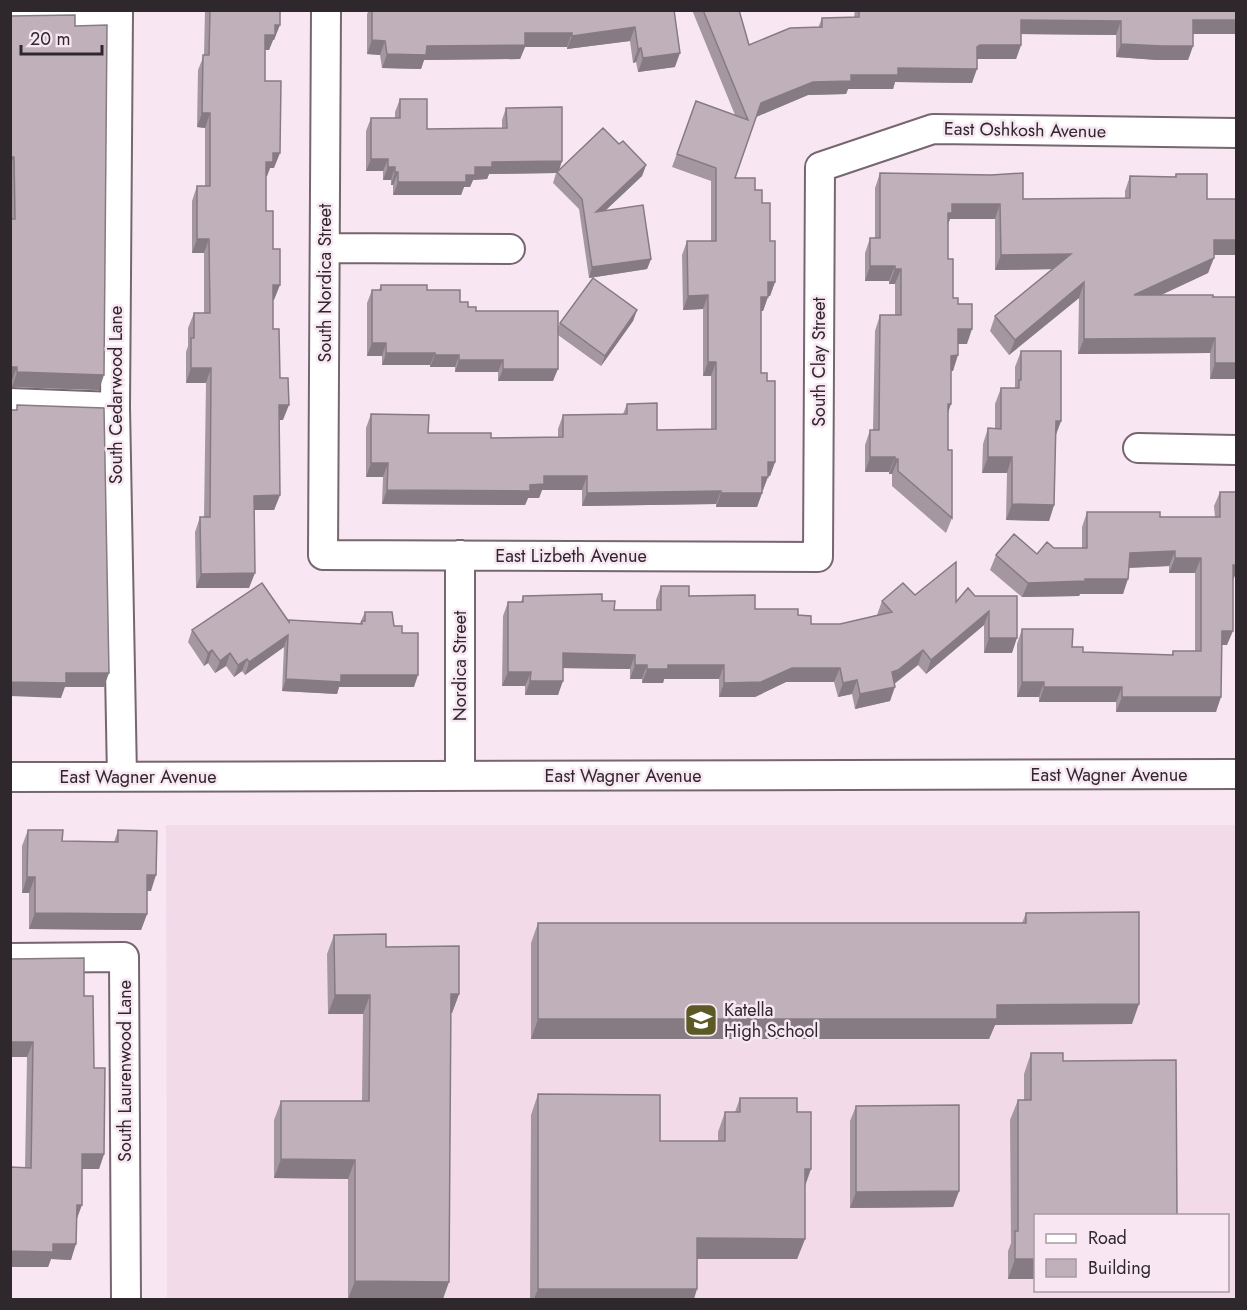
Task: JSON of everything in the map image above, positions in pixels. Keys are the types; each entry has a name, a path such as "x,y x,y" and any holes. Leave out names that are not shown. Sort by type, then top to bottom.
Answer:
{"street":[{"name":"South Nordica Street","path":"323,555 326,10"},
{"name":"South Cedarwood Lane","path":"10,12 118,13 115,407 122,777"},
{"name":"East Oshkosh Avenue","path":"820,167 933,129 1236,133"},
{"name":"South Clay Street","path":"818,557 820,167"},
{"path":"325,248 510,249"},
{"path":"10,403 115,407"},
{"path":"1138,448 1236,450"},
{"name":"East Lizbeth Avenue","path":"323,555 818,557"},
{"name":"Nordica Street","path":"460,555 460,776"},
{"name":"East Wagner Avenue","path":"10,777 1236,774"},
{"name":"South Laurenwood Lane","path":"10,958 124,957 126,1299"}],"shaded area":[{"name":"Katella High School","path":"166,825 1236,825 1236,1299 167,1299"}],"building":[{"path":"210,10 280,10 280,25 275,25 275,35 265,35 265,81 281,81 280,153 273,153 273,162 266,162 266,211 273,211 273,249 280,249 280,285 273,285 273,329 279,329 280,378 288,378 289,405 279,405 280,495 254,496 255,573 201,574 200,517 210,517 211,368 191,368 191,338 194,338 194,313 210,313 209,239 197,239 197,186 210,186 210,113 202,113 203,55 209,55"},
{"path":"372,10 674,10 680,53 643,58 641,48 638,49 635,27 572,36 572,33 525,33 525,45 427,46 426,55 387,54 385,41 372,40"},
{"path":"703,10 739,10 749,45 790,28 822,27 822,18 859,17 859,10 1236,10 1236,20 1193,20 1193,46 1162,46 1121,44 1121,21 1021,20 1021,45 980,45 977,47 977,69 898,68 898,75 851,75 851,81 813,82 761,103 735,178 755,178 755,190 762,190 762,203 770,203 770,241 775,241 775,282 768,282 768,297 761,297 761,373 767,373 767,381 775,381 775,462 768,462 768,477 762,477 762,493 721,493 721,491 587,493 587,476 544,476 544,484 530,485 530,491 387,490 388,463 371,463 371,414 429,415 428,433 491,433 491,438 563,437 563,415 627,414 627,404 657,403 657,430 716,429 716,362 708,362 708,295 688,296 687,241 716,241 716,168 677,154 696,101 748,120"},
{"path":"75,15 75,26 107,25 104,375 17,372 17,367 10,367 10,219 15,219 14,157 10,157 10,16"},
{"path":"400,99 427,99 427,129 507,128 506,108 562,107 562,161 492,162 492,167 475,167 475,175 466,175 466,182 398,182 398,172 395,172 395,167 388,167 388,159 371,159 371,118 400,118"},
{"path":"603,128 619,144 623,141 646,165 596,212 643,205 651,259 592,267 582,199 557,172"},
{"path":"880,173 991,175 1023,173 1023,199 1130,198 1130,176 1176,177 1176,174 1207,174 1207,199 1236,199 1236,240 1214,240 1214,258 1134,295 1236,297 1236,363 1215,363 1215,338 1084,339 1084,282 1015,340 995,316 1071,254 1001,255 1000,204 952,204 952,213 948,213 948,259 953,259 953,298 958,298 958,304 972,304 972,329 958,329 958,355 951,356 948,450 952,450 952,518 898,471 898,459 870,457 870,430 879,430 880,315 901,315 901,269 895,269 895,266 870,266 870,238 880,238"},
{"path":"593,278 637,310 605,356 560,323"},
{"path":"381,285 427,285 427,290 460,290 460,302 468,302 468,307 476,307 476,311 558,311 558,369 503,369 503,360 459,360 459,355 435,355 435,353 386,353 386,343 372,343 372,290 381,290"},
{"path":"1021,351 1061,351 1061,421 1056,421 1054,505 1012,504 1012,457 988,457 988,428 1001,429 1001,388 1019,388"},
{"path":"17,405 104,408 109,673 66,673 66,683 10,682 10,410 17,410"},
{"path":"1220,492 1236,492 1233,631 1222,631 1221,697 1122,697 1122,687 1044,687 1044,682 1022,682 1022,629 1073,629 1072,647 1083,647 1083,652 1173,655 1173,651 1201,651 1201,558 1175,558 1175,551 1130,553 1128,579 1028,583 996,555 1014,534 1037,554 1047,542 1054,548 1087,548 1087,512 1160,512 1160,517 1220,517"},
{"path":"956,562 956,602 968,588 975,596 1017,596 1017,638 989,638 989,611 931,660 923,650 898,670 892,672 895,687 860,694 857,680 843,683 840,668 792,668 761,682 724,683 724,665 668,665 668,669 647,669 647,665 635,665 635,655 563,653 563,681 530,681 531,672 508,672 508,602 523,602 523,596 602,594 602,601 615,601 614,610 661,610 661,586 689,586 689,596 755,595 755,609 798,609 798,615 811,616 811,624 840,624 892,612 882,601 903,583 915,595"},
{"path":"262,583 289,622 289,620 362,624 362,621 365,621 365,612 392,612 394,626 402,626 402,633 418,633 418,675 341,675 341,682 286,679 288,635 249,662 247,659 238,665 230,653 220,661 212,650 208,653 192,630"},
{"path":"28,830 63,830 62,841 118,842 118,830 157,831 156,875 147,875 147,914 35,913 35,877 27,877"},
{"path":"1139,912 1139,1004 997,1005 997,1019 538,1019 538,923 1026,923 1026,913"},
{"path":"386,934 386,947 459,946 459,994 451,994 449,1282 355,1281 355,1160 281,1159 281,1101 369,1101 370,995 335,995 334,935"},
{"path":"84,958 84,996 93,996 94,1068 105,1068 104,1154 82,1154 82,1205 77,1205 76,1244 53,1244 53,1252 10,1251 10,1167 31,1168 33,1042 10,1042 10,959"},
{"path":"1031,1053 1063,1053 1063,1061 1176,1060 1177,1214 1034,1214 1034,1259 1015,1259 1015,1231 1018,1231 1018,1100 1031,1100"},
{"path":"538,1094 660,1095 660,1141 725,1141 725,1112 740,1112 740,1098 797,1098 797,1112 811,1112 811,1169 805,1169 805,1239 697,1238 697,1289 538,1289"},
{"path":"959,1105 959,1191 856,1192 856,1106"}],"place":[{"name":"Katella High School","path":"701,1020"}]}
